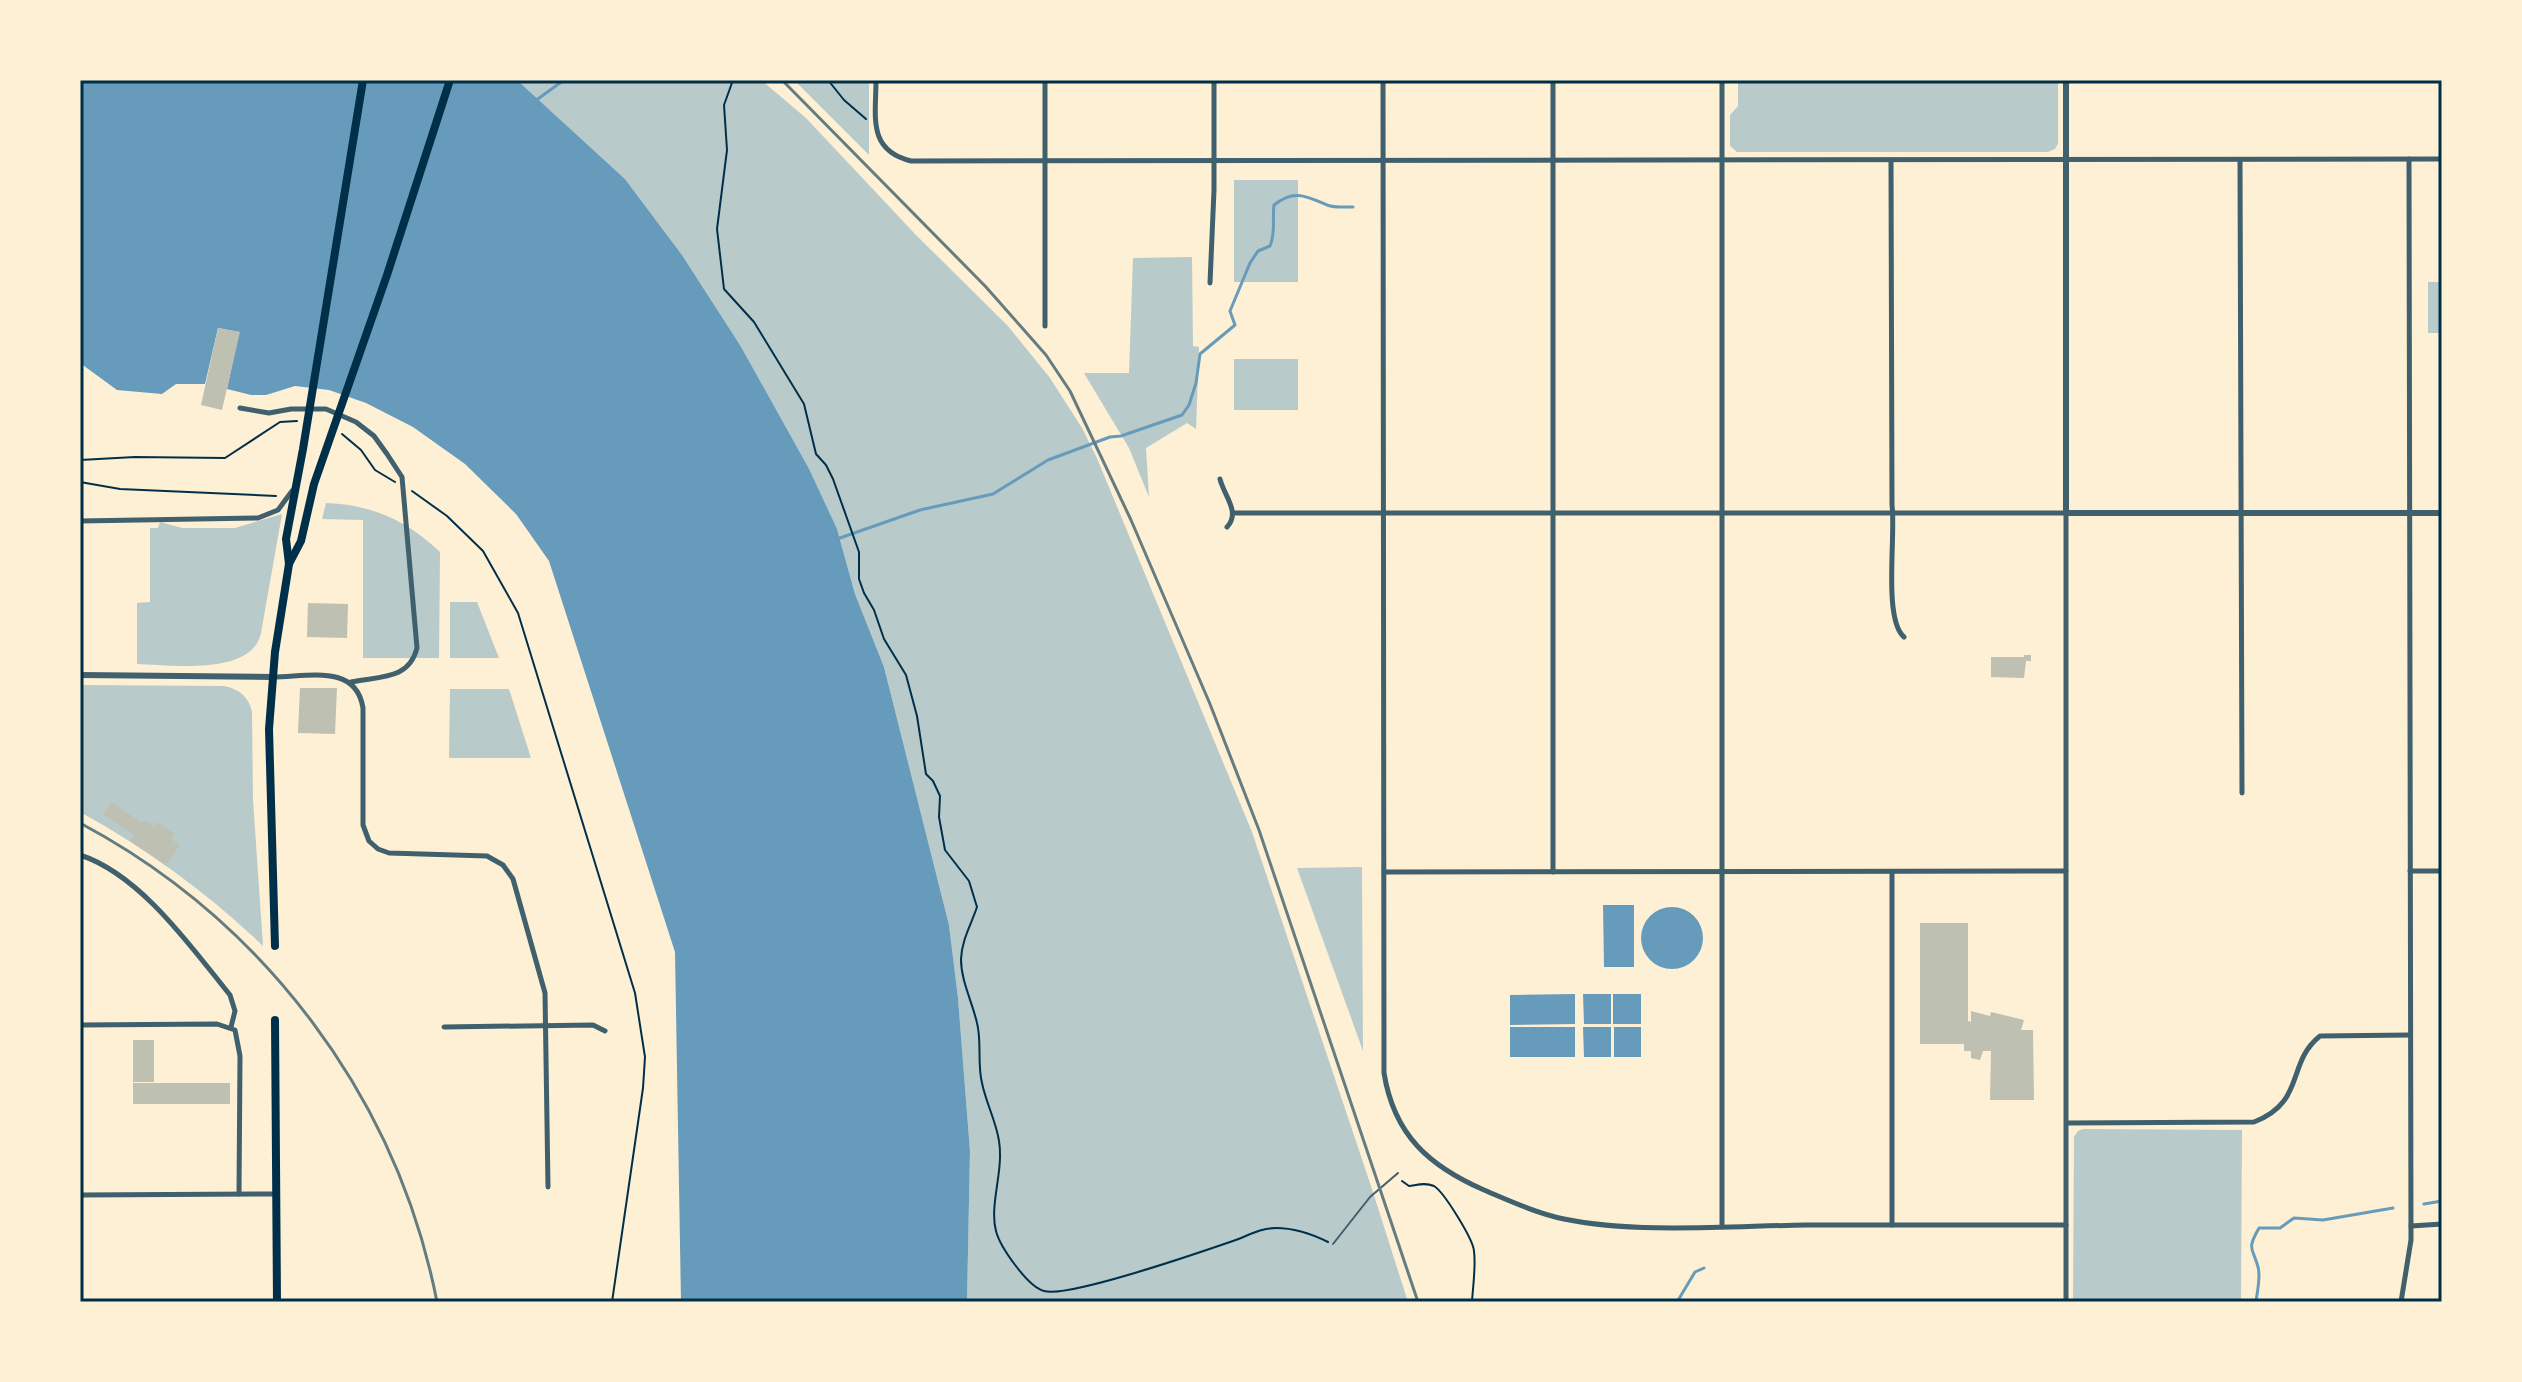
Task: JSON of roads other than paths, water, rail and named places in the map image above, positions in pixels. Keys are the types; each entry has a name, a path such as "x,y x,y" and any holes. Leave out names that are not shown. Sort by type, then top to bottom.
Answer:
{"highway":[{"path":"275,946 268,761 272,677 289,564 286,539 363,80"},
{"path":"289,564 301,541 308,504 450,80"},
{"path":"275,1020 277,1302"}],"street":[{"path":"876,80 876,130 883,147 898,158 911,161 2442,159"},
{"path":"1045,80 1045,326"},
{"path":"1210,283 1214,80"},
{"path":"1383,80 1384,1073 1396,1113 1420,1152 1467,1183 1519,1205 1564,1219 1618,1225 2066,1225"},
{"path":"1553,80 1553,872"},
{"path":"1722,80 1722,1225"},
{"path":"2066,80 2066,1302"},
{"path":"2401,1302 2411,1240 2409,159"},
{"path":"1891,160 1892,612 1898,632 1904,637"},
{"path":"2240,160 2242,793"},
{"path":"240,408 269,413 291,409 326,409 356,422 374,436 402,477 417,648 413,662 403,672 350,683"},
{"path":"80,521 264,517 284,504 297,479"},
{"path":"1220,479 1233,513 1233,521 1227,527"},
{"path":"1233,513 2442,513"},
{"path":"80,675 339,676 350,683 361,697 363,708 363,825 371,844 389,853 479,855 497,861 507,869 517,894 543,982 548,1187"},
{"path":"80,855 97,862 125,881 165,917 230,995 235,1011 231,1027"},
{"path":"1384,872 2066,871"},
{"path":"2410,871 2442,871"},
{"path":"1892,872 1892,1225"},
{"path":"80,1025 217,1024 231,1027 238,1036 240,1049 239,1194"},
{"path":"444,1027 593,1025 605,1031"},
{"path":"2067,1123 2254,1122 2274,1112 2289,1096 2301,1062 2320,1036 2410,1035"},
{"path":"80,1195 277,1194"},
{"path":"2411,1226 2442,1224"}],"lane":[{"path":"1333,1244 1370,1197 1398,1173"}],"water":[{"path":"80,80 517,80 625,179 682,255 740,345 809,469 837,529 855,594 884,667 949,925 970,1151 967,1302 681,1302 675,952 549,561 516,514 465,464 413,427 366,403 329,390 295,386 266,395 251,395 227,389 239,332 218,328 205,384 176,384 162,394 117,390 80,363"},
{"path":"1603,905 1634,905 1634,967 1604,967"},
{"path":"1672,907 1684,909 1694,916 1701,926 1701,950 1694,960 1684,967 1672,969 1660,967 1650,960 1643,950 1641,938 1643,926 1650,916 1660,909"},
{"path":"1575,994 1575,1024 1510,1025 1510,995"},
{"path":"1583,994 1611,994 1611,1024 1584,1024"},
{"path":"1613,994 1641,994 1641,1024 1613,1024"},
{"path":"1510,1027 1575,1027 1575,1057 1510,1057"},
{"path":"1583,1027 1611,1027 1611,1057 1584,1057"},
{"path":"1614,1027 1641,1027 1641,1057 1614,1057"}],"waterway":[{"path":"535,101 564,80"},
{"path":"837,539 920,510 993,494 1048,460 1182,415 1189,405 1196,383 1200,354 1235,325 1230,311 1250,263 1258,251 1270,246 1274,205 1288,197 1300,196 1330,206 1353,207"},
{"path":"2424,1204 2442,1201"},
{"path":"2256,1302 2259,1271 2252,1245 2259,1228 2280,1228 2294,1218 2323,1220 2393,1208"},
{"path":"1677,1302 1695,1272 1704,1268"}],"railway":[{"path":"782,80 986,287 1046,355 1070,391 1131,520 1210,704 1259,830 1418,1302"},
{"path":"80,823 147,863 208,910 263,964 312,1022 355,1086 390,1154 418,1227 437,1302"}]}
